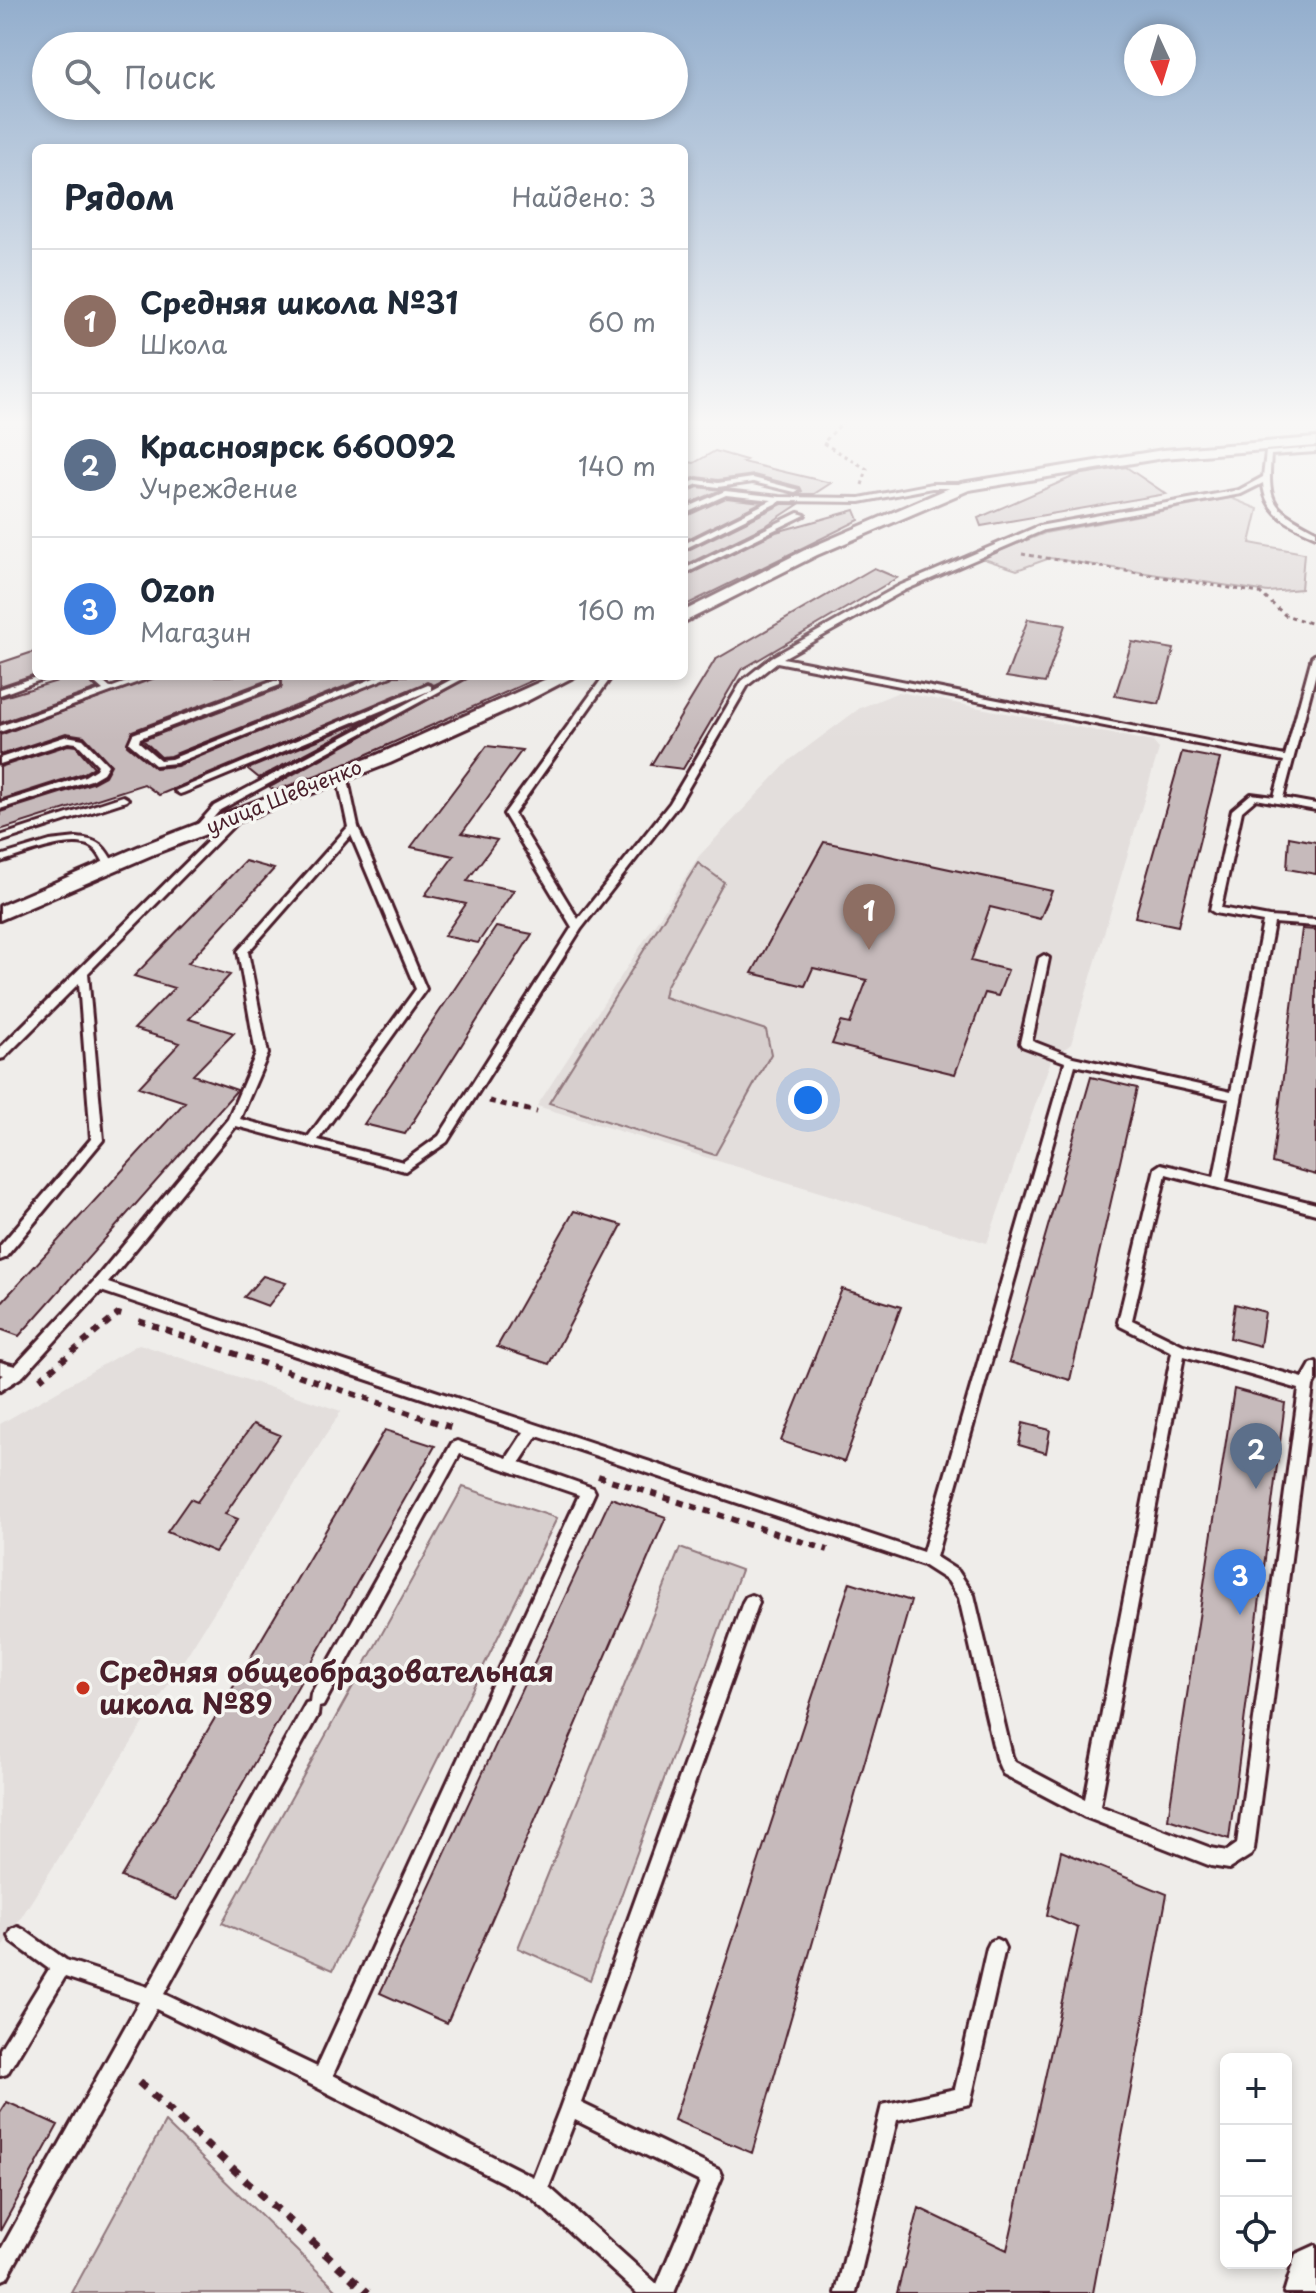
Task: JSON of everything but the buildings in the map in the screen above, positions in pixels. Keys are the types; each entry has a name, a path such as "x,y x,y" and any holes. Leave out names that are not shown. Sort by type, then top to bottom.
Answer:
{"street":[{"path":"688,615 812,552 870,527"},
{"name":"улица Шевченко","path":"0,914 342,775 555,680"},
{"path":"1313,2293 1316,2274"}],"lane":[{"path":"688,545 724,527"},
{"path":"688,570 776,527"},
{"path":"233,1121 405,1167 443,1139 577,927 674,804 745,683 775,659 902,588 1047,527"},
{"path":"1278,800 1316,657"},
{"path":"775,659 1287,759"},
{"path":"0,692 35,680"},
{"path":"96,680 109,691"},
{"path":"0,729 140,680"},
{"path":"277,683 136,736 134,743 158,763 173,761 377,680"},
{"path":"180,791 446,680"},
{"path":"196,832 217,808 457,680"},
{"path":"577,927 509,814 605,680"},
{"path":"0,761 67,739 80,741 103,765 100,771 88,778 0,806"},
{"path":"311,1141 421,989 353,827 342,775"},
{"path":"1316,807 1254,796 1237,810 1215,910 1269,920 1316,923"},
{"path":"0,839 123,799"},
{"path":"0,1055 234,820"},
{"path":"0,1385 18,1372 99,1285 233,1121 262,1054 243,951 353,827"},
{"path":"0,859 71,840 88,841 100,849 111,867"},
{"path":"1219,1183 1269,920"},
{"path":"1044,958 1026,1043 1071,1060 1236,1097"},
{"path":"0,1255 97,1140 83,972"},
{"path":"928,1560 1071,1060"},
{"path":"1306,1385 1179,1349 1125,1322 1161,1168 1316,1209"},
{"path":"99,1285 928,1560 953,1576 966,1595 1004,1758 1009,1768 1091,1811 1211,1857 1229,1860 1245,1849 1306,1385 1316,1368"},
{"path":"1091,1811 1179,1349"},
{"path":"0,1368 18,1372"},
{"path":"510,1465 533,1430"},
{"path":"0,2271 457,1447 588,1492 321,2079"},
{"path":"538,2190 751,1602"},
{"path":"18,1936 61,1967 151,1997 321,2079 538,2190 652,2293"},
{"path":"846,2293 889,2112 963,2097 996,1948"},
{"path":"0,2067 61,1967"},
{"path":"570,2108 712,2177 664,2293"}],"path":[{"path":"989,549 1260,593 1285,615 1316,625"},
{"path":"472,1097 537,1112"},
{"path":"139,2082 368,2293"}],"shaded area":[{"path":"1077,527 1254,527 1250,543 1304,553 1301,589 1268,592 1050,558 1017,570 981,558 1045,533"},
{"path":"899,692 1153,742 1159,749 1071,1044 1051,1060 987,1243 537,1106 699,856 790,760 860,708"},
{"path":"698,863 724,882 666,987 664,997 766,1030 771,1054 715,1155 549,1103"},
{"name":"Средняя общеобразовательная школа №89","path":"139,1344 341,1411 0,1951 0,1424"},
{"path":"463,1487 557,1518 333,1970 222,1923"},
{"path":"680,1548 741,1570 590,1980 518,1948"},
{"path":"165,2122 340,2293 72,2293"}],"place":[{"name":"Средняя школа №31","path":"869,950"},
{"name":"Красноярск 660092","path":"1256,1489"},
{"name":"Ozon","path":"1240,1615"},
{"name":"Средняя общеобразовательная школа №89","path":"83,1688"}]}
